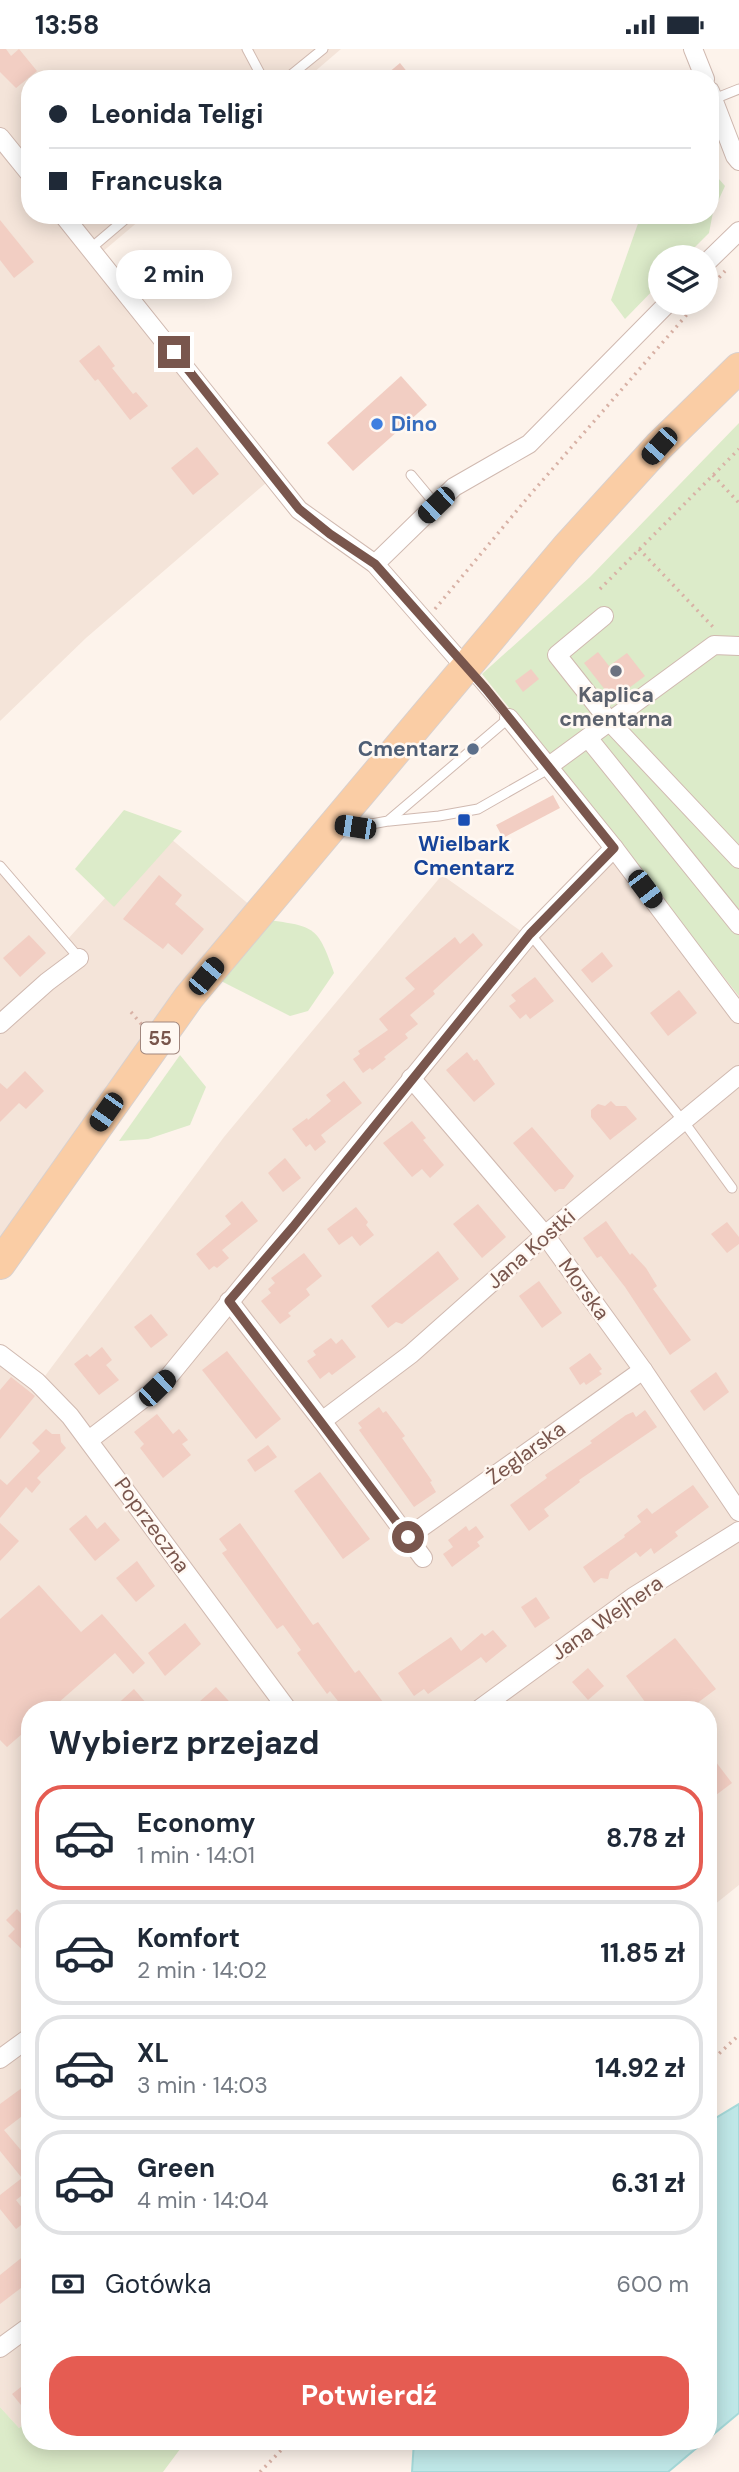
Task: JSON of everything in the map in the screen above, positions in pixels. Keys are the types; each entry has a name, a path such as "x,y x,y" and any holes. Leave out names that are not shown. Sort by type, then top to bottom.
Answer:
{"main road":[{"name":"55","path":"0,1264 189,997 525,598 659,446 739,368"}],"street":[{"path":"693,49 701,70"},
{"path":"719,114 734,156 739,162"},
{"path":"0,137 21,163"},
{"path":"70,224 299,509 375,564 466,667"},
{"path":"718,251 739,231"},
{"path":"375,564 454,487 530,444 656,315"},
{"path":"604,616 557,655 610,722 739,859"},
{"path":"550,767 714,645 731,642"},
{"path":"509,718 614,848 739,1014"},
{"path":"588,738 739,925"},
{"path":"89,1440 170,1375 530,934 614,848"},
{"path":"0,1024 79,958"},
{"name":"Jana Kostki","path":"322,1421 411,1354 545,1235 739,1075"},
{"name":"Morska","path":"411,1078 545,1235 643,1370 739,1512"},
{"path":"229,1301 423,1558"},
{"name":"Poprzeczna","path":"0,1354 27,1373 54,1398 89,1440 281,1701"},
{"name":"Żeglarska","path":"408,1537 643,1370"},
{"name":"Jana Wejhera","path":"490,1701 633,1597 739,1531"},
{"path":"0,2059 21,2044"},
{"path":"0,2348 21,2333"}],"lane":[{"path":"247,49 258,70"},
{"path":"297,70 323,49"},
{"path":"719,93 739,89"},
{"path":"90,249 119,224"},
{"path":"411,475 436,505"},
{"path":"388,821 509,718 466,667"},
{"path":"335,824 355,827 478,809 550,767"},
{"path":"0,866 79,958"},
{"path":"530,934 684,1122 732,1188"}],"path":[{"path":"718,279 731,265"},
{"path":"425,621 687,315"},
{"path":"600,589 739,449"},
{"path":"713,475 739,503"},
{"path":"639,549 731,642"},
{"path":"131,1012 145,1027"},
{"path":"717,2056 739,2035"},
{"path":"260,2472 281,2450"}],"shaded area":[{"path":"0,49 341,49 316,70 21,70 21,224 135,224 101,253 274,476 86,638 0,721"},
{"path":"164,833 257,911 0,1268 0,869 67,940"},
{"path":"619,843 739,996 739,1885 717,1903 717,1701 21,1701 19,2428 0,2407 0,1354 42,1380 224,1137 442,875 525,934"}],"green space":[{"path":"719,179 725,186 719,199"},
{"path":"638,224 711,224 709,233 697,245 648,245 648,295 625,319 611,300"},
{"path":"739,423 739,996 482,674 590,577"},
{"path":"124,810 182,831 114,907 75,869"},
{"path":"267,920 305,927 324,946 334,973 308,1011 290,1016 221,981"},
{"path":"180,1055 206,1087 190,1125 148,1139 119,1141"},
{"path":"0,2407 19,2428 21,2426 21,2450 179,2450 163,2472 0,2472"}],"water":[{"path":"739,2104 739,2413 717,2431 717,2117"},
{"path":"413,2450 694,2450 668,2472 412,2472"}],"building":[{"path":"0,49 6,49 11,56 19,49 36,70 21,70 21,84 16,88 0,72"},
{"path":"400,63 406,70 392,70"},
{"path":"0,220 34,262 14,278 0,260"},
{"path":"99,345 115,366 112,368 133,394 136,392 148,406 130,420 98,379 95,381 79,361"},
{"name":"Dino","path":"401,376 427,405 353,471 327,443"},
{"path":"197,447 219,474 193,495 171,468"},
{"name":"Kaplica cmentarna","path":"598,652 609,666 627,653 645,676 613,700 584,663"},
{"path":"531,669 539,679 523,692 515,681"},
{"path":"553,795 560,808 503,838 496,825"},
{"path":"159,875 182,895 175,904 204,929 182,955 168,943 163,949 123,919"},
{"path":"473,933 483,945 433,991 435,994 410,1015 418,1024 405,1034 408,1038 372,1070 370,1068 363,1073 353,1059 360,1054 358,1051 388,1030 379,1019 415,989 405,978 455,937 460,944"},
{"path":"29,935 46,953 20,977 3,958"},
{"path":"602,952 613,966 592,983 581,970"},
{"path":"535,977 554,1001 530,1019 526,1014 520,1019 509,1006 516,1001 511,995"},
{"path":"679,990 697,1013 668,1036 650,1013"},
{"path":"467,1052 474,1061 477,1059 495,1084 474,1102 446,1070"},
{"path":"25,1071 44,1091 26,1109 19,1103 0,1122 0,1083 7,1089"},
{"path":"344,1081 362,1103 321,1135 326,1142 315,1151 310,1144 306,1147 292,1129 331,1101 326,1095"},
{"path":"611,1101 616,1106 626,1106 637,1119 610,1140 591,1117 591,1110 598,1104 605,1106"},
{"path":"412,1121 426,1138 423,1140 444,1165 430,1178 422,1169 412,1177 383,1143"},
{"path":"532,1127 574,1176 564,1189 555,1192 513,1143"},
{"path":"285,1158 301,1178 283,1192 268,1173"},
{"path":"242,1201 258,1221 222,1250 229,1258 217,1268 214,1266 209,1270 196,1254 231,1224 225,1216"},
{"path":"478,1204 506,1237 482,1258 453,1224"},
{"path":"356,1207 374,1235 360,1246 352,1236 339,1245 327,1229"},
{"path":"606,1221 630,1255 632,1253 646,1268 657,1286 653,1289 691,1340 670,1355 625,1287 601,1256 597,1258 583,1238"},
{"path":"727,1222 739,1237 739,1244 727,1253 711,1234"},
{"path":"438,1251 459,1279 402,1324 396,1322 388,1328 371,1306"},
{"path":"304,1253 322,1276 306,1289 310,1295 288,1313 291,1316 280,1324 261,1301 271,1293 268,1289 275,1283 271,1278"},
{"path":"539,1281 562,1313 542,1328 519,1296"},
{"path":"151,1314 168,1335 151,1348 134,1327"},
{"path":"331,1338 336,1344 342,1339 356,1357 332,1375 329,1372 320,1379 307,1361 316,1355 313,1351"},
{"path":"102,1347 112,1360 106,1365 119,1380 99,1395 74,1364 87,1354 90,1357"},
{"path":"227,1351 281,1419 256,1439 202,1370"},
{"path":"590,1353 602,1369 599,1371 602,1374 586,1385 584,1382 580,1385 569,1368"},
{"path":"716,1372 729,1392 704,1411 690,1391"},
{"path":"11,1377 35,1396 0,1439 0,1390"},
{"path":"379,1407 383,1413 386,1411 405,1436 402,1438 432,1481 430,1482 436,1492 414,1507 359,1430 362,1428 358,1423"},
{"path":"645,1410 657,1427 579,1480 580,1482 544,1509 549,1516 529,1531 510,1505 547,1478 545,1475 592,1443 590,1441 626,1415 633,1412 636,1417"},
{"path":"157,1414 173,1434 179,1429 188,1440 182,1444 191,1455 163,1478 140,1448 144,1444 134,1432"},
{"path":"46,1429 52,1434 60,1434 61,1442 66,1448 37,1478 41,1482 32,1493 26,1487 0,1518 0,1479 7,1485 40,1451 32,1443"},
{"path":"268,1445 277,1457 255,1472 247,1460"},
{"path":"320,1472 370,1539 343,1559 294,1491"},
{"path":"693,1485 709,1507 675,1532 678,1536 654,1554 651,1548 640,1557 636,1552 610,1571 608,1579 601,1578 594,1583 583,1567 625,1537 624,1535 641,1522 637,1516 647,1508 652,1514"},
{"path":"86,1515 97,1529 105,1522 120,1540 95,1561 69,1529"},
{"path":"0,1523 19,1541 0,1561"},
{"path":"240,1523 313,1625 318,1622 355,1673 359,1670 382,1701 338,1701 330,1691 327,1694 297,1653 301,1650 283,1625 277,1629 222,1553 227,1550 219,1539"},
{"path":"466,1526 469,1531 476,1526 484,1537 477,1542 480,1546 452,1567 443,1554 453,1547 448,1540"},
{"path":"137,1561 155,1586 136,1602 116,1578"},
{"path":"39,1585 81,1632 102,1614 145,1663 133,1674 115,1653 60,1701 21,1701 21,1735 7,1747 0,1740 0,1619"},
{"path":"536,1597 550,1618 535,1628 521,1607"},
{"path":"185,1623 201,1644 165,1676 148,1653"},
{"path":"493,1630 507,1646 486,1663 481,1657 428,1694 424,1689 414,1696 398,1673 451,1637 461,1651 482,1633 485,1636"},
{"path":"675,1638 716,1689 700,1701 644,1701 626,1676"},
{"path":"588,1668 604,1686 588,1700 572,1682"},
{"path":"216,1687 229,1701 200,1701"},
{"path":"134,1689 144,1701 121,1701"},
{"path":"717,1763 732,1783 717,1794"},
{"path":"17,1909 21,1914 21,1948 8,1936 15,1929 6,1920"},
{"path":"21,2089 21,2117 4,2130 21,2150 21,2177 0,2151 0,2104"},
{"path":"21,2179 21,2196 16,2200 21,2206 21,2225 16,2229 0,2209 0,2195"},
{"path":"21,2258 21,2288 0,2304 0,2275"},
{"path":"21,2387 21,2405 12,2394"}],"place":[{"name":"Dino","path":"377,424"},
{"name":"Kaplica cmentarna","path":"616,671"},
{"name":"Cmentarz","path":"473,749"},
{"name":"Wielbark Cmentarz","path":"464,820"}],"route":[{"path":"174,352 299,509 375,564 486,689 614,848 530,934 293,1227 229,1301 408,1537"}]}
